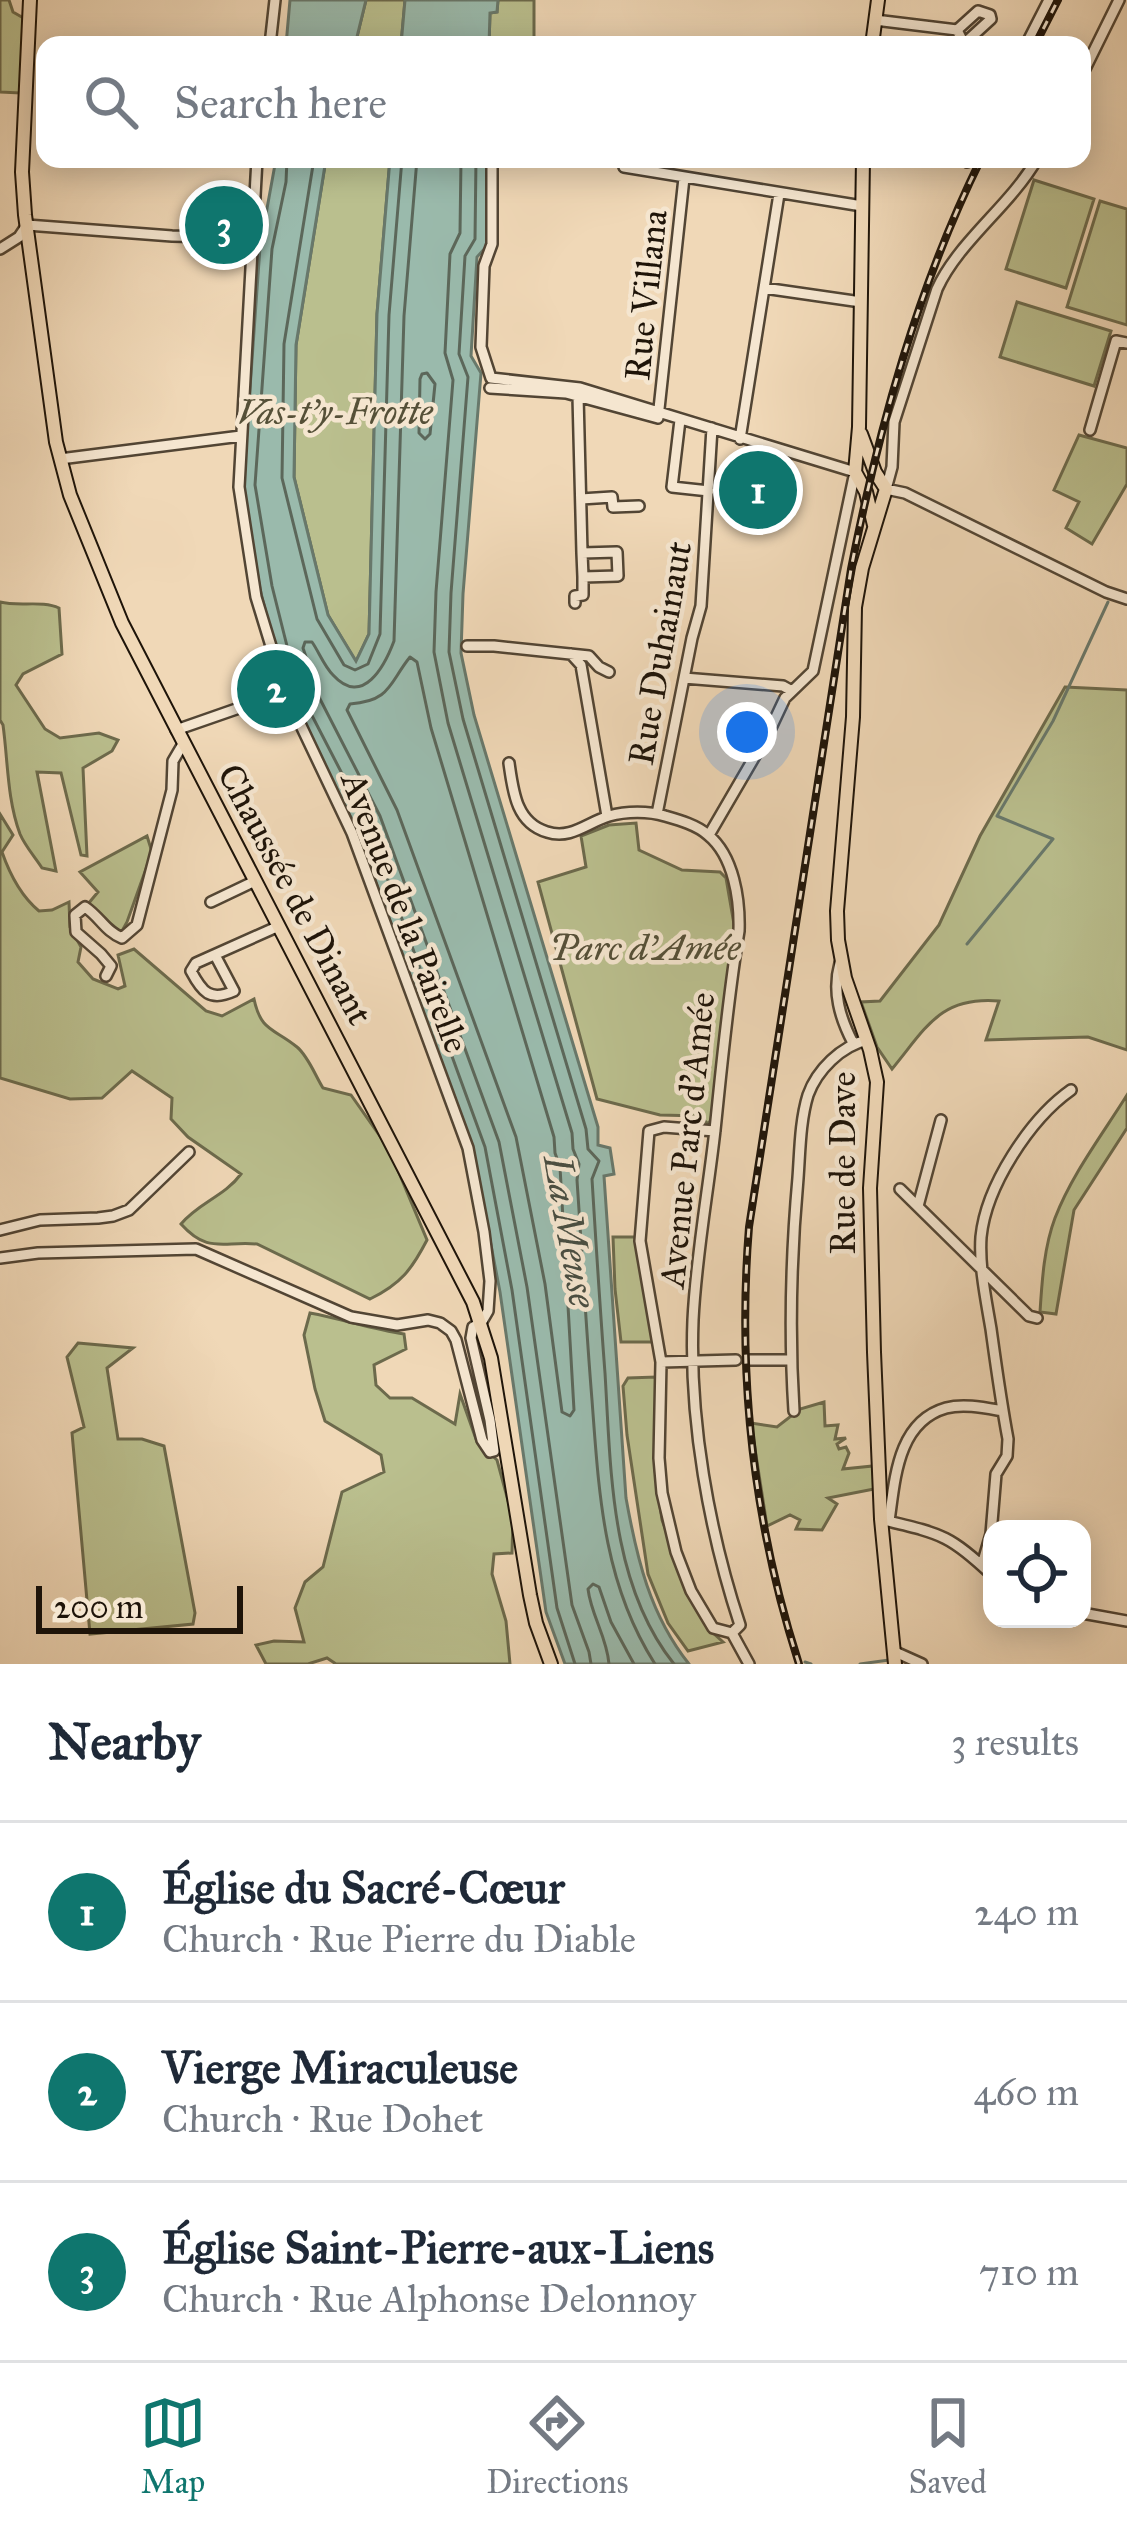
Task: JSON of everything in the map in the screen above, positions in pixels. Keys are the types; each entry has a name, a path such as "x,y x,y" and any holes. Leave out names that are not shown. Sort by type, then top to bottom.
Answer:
{"main road":[{"name":"Chaussée de Dinant","path":"30,0 22,172 59,459 85,538 122,623 481,1323 501,1409 530,1595 550,1664"},
{"path":"873,36 878,0"},
{"path":"863,168 855,472 875,472"},
{"path":"859,427 886,489 866,492"},
{"name":"Rue de Dave","path":"855,472 875,526"},
{"name":"Rue de Dave","path":"886,489 862,568 854,625 853,717 838,879 841,957 860,1042 877,1082 870,1211 894,1658"}],"street":[{"path":"271,36 275,0"},
{"path":"1031,36 1049,0"},
{"path":"1091,57 1119,0"},
{"path":"972,36 991,19 979,6"},
{"path":"875,20 958,30 960,36"},
{"name":"Avenue de la Pairelle","path":"0,1258 95,1250 196,1249 351,1318 397,1325 440,1323 456,1340 482,1440 494,1451 472,1338 473,1327 488,1311 490,1281 468,1148 352,833 285,692 256,597 238,487 256,168"},
{"path":"492,168 492,244 484,266 481,347 491,383 579,392 855,472 813,671 785,698 709,835 657,814 624,813 571,832 551,834 527,821 518,808 509,763"},
{"path":"630,168 862,206"},
{"path":"1030,168 945,272 894,422 886,489 917,499 1127,599"},
{"name":"Rue Villana","path":"659,414 685,178"},
{"path":"740,439 779,194"},
{"path":"0,249 19,237 26,225 254,238"},
{"path":"764,289 861,302"},
{"path":"1090,430 1116,340 1127,343"},
{"path":"575,603 575,596 583,595 579,392"},
{"path":"680,419 672,487 709,490"},
{"name":"Rue Duhainaut","path":"657,814 701,607 712,428"},
{"path":"59,459 241,436"},
{"path":"580,499 612,497 613,508 639,506"},
{"path":"582,554 617,552 618,576 583,577"},
{"path":"467,646 589,656 604,670 581,665"},
{"path":"571,654 581,665 607,816"},
{"path":"684,678 783,686 792,691"},
{"path":"176,730 285,692"},
{"path":"106,976 111,966 76,932 75,915 86,907 108,932 122,938 137,925 172,790 173,761 183,744"},
{"name":"Avenue Parc d'Amée","path":"709,835 730,870 740,914 694,1301 693,1361 701,1462 740,1625 732,1633"},
{"path":"211,902 256,881"},
{"path":"215,955 234,991 220,997 198,985 191,970 196,963 279,926"},
{"path":"794,1411 792,1236 808,1097 827,1065 860,1042"},
{"path":"1003,1411 947,1408 926,1419 904,1444 885,1520 941,1534 982,1565 991,1534 996,1474 1007,1456 1008,1438 982,1270 981,1234 998,1179 1031,1131 1071,1090"},
{"path":"917,1206 941,1120"},
{"path":"715,1131 664,1127 650,1131 640,1241 661,1362 659,1458 665,1514 691,1591 712,1628 732,1633 749,1664"},
{"path":"0,1231 40,1220 98,1218 129,1210 189,1152"},
{"path":"900,1189 1029,1316 1037,1318"},
{"path":"661,1362 791,1360"},
{"path":"1091,1615 1127,1621"},
{"path":"894,1658 922,1664"}],"green space":[{"path":"0,0 9,0 13,12 27,20 20,93 0,92"},
{"path":"366,0 405,0 402,36 357,36"},
{"path":"498,0 534,0 534,36 489,36 490,13 497,12"},
{"name":"Vas-t'y-Frotte","path":"325,168 389,168 377,314 369,634 356,662 328,615 294,477 296,345"},
{"path":"1034,180 1094,199 1066,288 1006,269"},
{"path":"1100,201 1127,209 1127,325 1067,307"},
{"path":"1017,302 1111,331 1094,386 1000,357"},
{"path":"1079,435 1127,448 1127,484 1092,544 1066,528 1079,502 1054,490"},
{"path":"0,602 59,608 62,654 23,674 16,685 45,729 60,738 99,733 118,740 112,751 83,768 87,856 81,855 61,773 37,772 56,871 42,868 27,847 13,807 0,720"},
{"path":"1065,687 1127,690 1127,1050 1088,1037 986,1040 999,1001 979,1001 936,1018 892,1069 877,1047 861,1002 880,1001 939,925 980,836"},
{"path":"0,814 13,835 2,852 17,884 39,911 69,902 70,927 81,947 78,962 93,979 118,989 125,986 118,955 134,949 206,1011 222,1016 254,999 265,1024 301,1051 323,1088 351,1095 389,1149 427,1240 398,1281 370,1299 257,1244 208,1243 191,1233 181,1224 241,1174 188,1137 171,1119 172,1098 132,1071 102,1098 70,1099 0,1078"},
{"name":"Parc d'Amée","path":"636,823 639,850 682,870 720,872 726,878 735,930 708,1124 700,1116 660,1115 597,1099 538,882 586,867 581,836 609,825"},
{"path":"147,836 152,852 127,922 122,931 116,930 88,904 98,892 80,872"},
{"path":"1127,1095 1127,1128 1074,1210 1056,1314 1040,1312 1055,1218"},
{"path":"613,1237 635,1237 655,1342 621,1342"},
{"path":"310,1313 404,1334 406,1349 374,1365 376,1385 390,1398 412,1398 455,1424 460,1394 477,1442 497,1460 513,1519 512,1553 494,1554 492,1574 506,1621 510,1664 336,1664 327,1658 308,1664 266,1664 256,1645 304,1642 295,1608 305,1582 323,1567 342,1492 384,1472 381,1455 325,1421 304,1335"},
{"path":"78,1343 133,1348 107,1368 118,1439 142,1439 164,1446 195,1613 193,1624 90,1634 72,1433 84,1427 67,1357"},
{"path":"656,1377 655,1470 662,1520 690,1595 723,1642 688,1651 668,1623 648,1574 627,1435 623,1386 628,1378"},
{"path":"824,1402 825,1426 838,1425 835,1439 846,1438 837,1444 849,1453 843,1469 873,1466 874,1489 828,1498 837,1504 822,1530 796,1529 800,1520 790,1515 767,1526 751,1423 777,1427 800,1409"}],"water":[{"path":"290,0 366,0 357,36 287,36"},
{"path":"405,0 498,0 497,12 490,13 489,36 402,36"},
{"name":"La Meuse","path":"274,168 325,168 296,345 294,477 328,615 356,661 369,634 377,314 389,168 488,168 487,246 477,257 471,356 481,373 461,653 474,715 598,1127 598,1145 610,1148 614,1174 604,1176 626,1498 647,1586 664,1626 689,1664 565,1664 546,1612 500,1292 473,1151 355,825 295,710 260,589 243,487 260,247"}],"waterway":[{"path":"967,944 1053,839 997,816 1053,721 1108,602"},
{"path":"860,1664 889,1660"},
{"path":"805,1662 811,1664"}],"railway":[{"path":"1040,36 1058,0"},
{"path":"799,1664 770,1556 752,1448 745,1338 749,1227 862,516 919,308 977,168"}],"place":[{"name":"Église Saint-Pierre-aux-Liens","path":"224,225"},
{"name":"Église du Sacré-Cœur","path":"758,490"},
{"name":"Vierge Miraculeuse","path":"276,689"}]}
